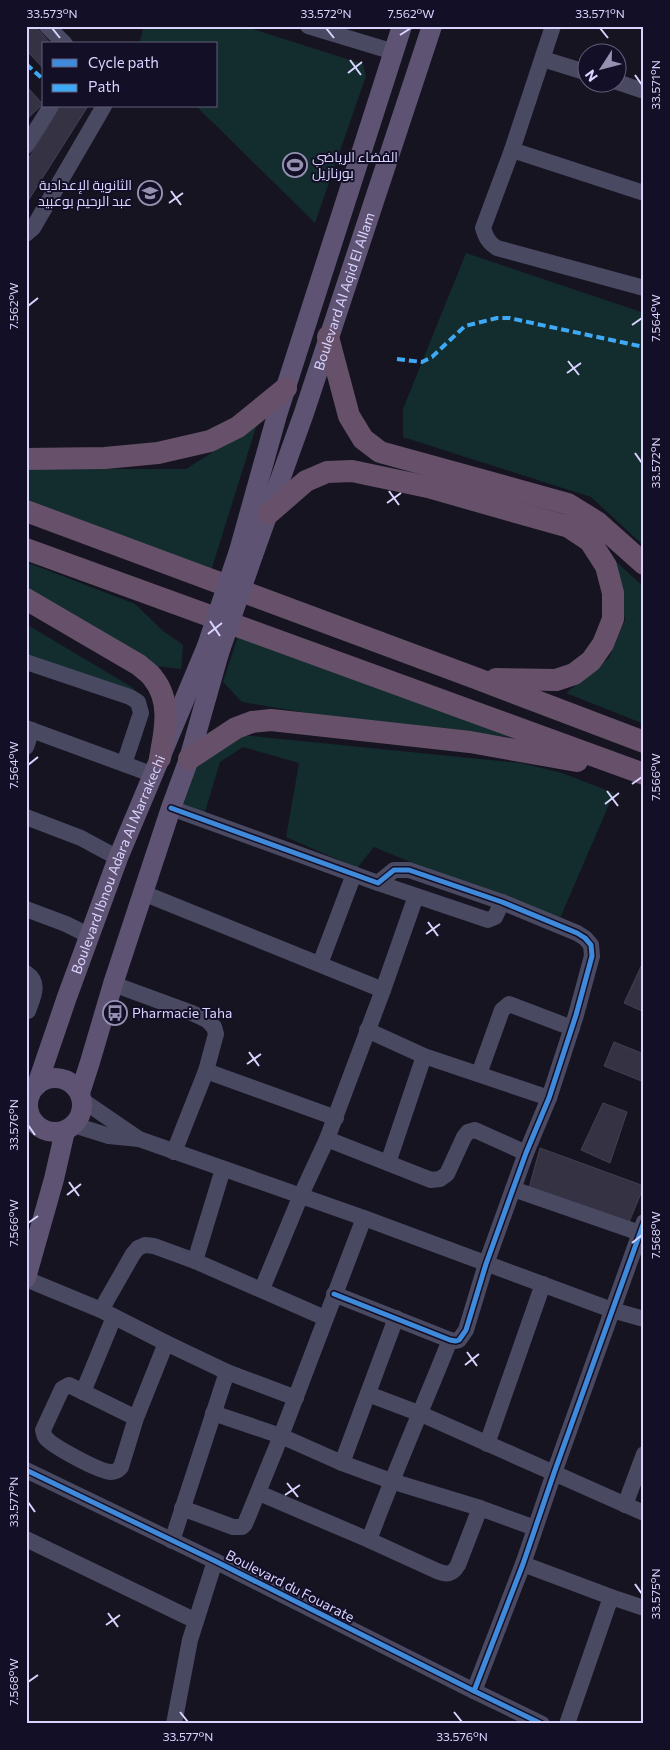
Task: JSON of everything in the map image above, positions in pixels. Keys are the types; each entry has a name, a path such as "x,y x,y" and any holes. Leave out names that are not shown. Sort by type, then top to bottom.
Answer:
{"highway":[{"path":"328,337 349,416 363,439 380,452 568,504 597,522 644,564"},
{"path":"26,459 105,458 158,453 210,441 238,427 286,388"},
{"path":"268,514 306,481 327,472 352,471 428,487 560,524 569,527 590,541 606,566 613,593 613,620 603,644 591,661 574,674 556,680 478,679"},
{"path":"26,511 644,742"},
{"path":"26,549 644,776"},
{"path":"26,599 139,665 154,678 164,697 166,719 157,766"},
{"path":"190,759 236,728 252,722 271,720 470,742 574,760 644,776"}],"main road":[{"name":"Boulevard Al Aqid El Allam","path":"246,553 286,388 402,26"},
{"name":"Boulevard Al Aqid El Allam","path":"246,553 268,514 432,26"},
{"path":"213,650 246,553"},
{"name":"Boulevard Ibnou Adara Al Marrakechi","path":"81,1096 113,984 171,808 190,759 213,650"},
{"name":"Boulevard Ibnou Adara Al Marrakechi","path":"37,1085 118,858 157,766 213,650"},
{"path":"26,1279 70,1128 80,1118 82,1109 81,1096 74,1085 65,1080 56,1078 46,1080 37,1085 29,1100 28,1124 37,1125 45,1130 55,1132 70,1128"}],"street":[{"path":"47,26 63,42"},
{"path":"308,26 394,52"},
{"path":"553,26 512,150 483,228 486,237 490,244 497,248 644,288"},
{"path":"543,60 578,70"},
{"path":"628,86 644,91"},
{"path":"28,139 50,108"},
{"path":"26,234 33,228 103,108"},
{"path":"512,150 644,193"},
{"path":"26,662 130,697 138,702 141,713 124,764"},
{"path":"26,748 29,729 124,764 157,766"},
{"path":"171,808 378,883 488,920 495,917 502,902"},
{"path":"26,817 82,838 118,858"},
{"path":"334,1294 450,1340 459,1340 466,1330 486,1264 526,1153 549,1098 572,1028 592,956 591,945 577,933 502,902 409,870 394,870 378,883"},
{"path":"320,964 354,874"},
{"path":"143,893 383,990"},
{"path":"262,1289 301,1195 336,1118 416,896"},
{"path":"26,909 66,924 90,936"},
{"path":"26,973 35,982 35,990 28,1011"},
{"path":"113,984 192,1013 207,1020 214,1027 216,1034 206,1071 174,1152"},
{"path":"479,1074 502,1010 509,1004 572,1028"},
{"path":"367,1030 424,1056 549,1098"},
{"path":"388,1163 424,1056"},
{"path":"206,1071 336,1118"},
{"path":"81,1096 139,1140"},
{"path":"70,1128 139,1140 301,1195 612,1310 644,1320"},
{"path":"327,1139 431,1180 440,1179 447,1174 464,1137 468,1132 475,1130 526,1153"},
{"path":"195,1261 223,1169"},
{"path":"474,1691 523,1564 642,1228 513,1189"},
{"path":"182,1508 236,1528 242,1527 245,1524 296,1398 364,1218"},
{"path":"83,1392 126,1264 138,1248 144,1245 154,1246 195,1261 325,1318"},
{"path":"26,1279 108,1314 227,1372 296,1398"},
{"path":"487,1444 543,1284"},
{"path":"342,1463 396,1318"},
{"path":"369,1540 391,1481 421,1414 450,1340"},
{"path":"136,1418 69,1385 64,1386 43,1430 47,1439 69,1453 101,1470 118,1471 121,1467 136,1418 166,1343"},
{"path":"172,1541 227,1372"},
{"path":"368,1394 421,1414 644,1513"},
{"path":"213,1413 281,1436 342,1463 391,1481 480,1508 535,1528"},
{"path":"625,1505 644,1454"},
{"name":"Boulevard du Fouarate","path":"26,1470 215,1561 542,1724"},
{"path":"259,1493 445,1574 455,1571 480,1508"},
{"path":"26,1539 196,1621"},
{"path":"174,1724 196,1621 215,1561"},
{"path":"523,1564 611,1598 644,1608"},
{"path":"567,1724 611,1598"}],"green space":[{"name":"الفضاء الرياضي بورنازيل","path":"144,26 243,26 363,64 366,76 315,223 198,108 218,108 218,42 140,42"},
{"path":"466,253 644,313 644,546 591,497 403,437 403,409"},
{"path":"257,424 211,571 26,503 26,469 186,469"},
{"path":"614,560 644,587 644,724 566,693 609,658 625,620"},
{"path":"26,562 135,604 162,630 183,645 181,669 147,665 26,592"},
{"path":"26,624 135,689 117,690 26,657"},
{"path":"238,636 510,737 330,717 242,702 223,682"},
{"path":"242,735 521,763 562,773 614,793 558,923 374,847 357,868 286,837 299,763 243,747 220,762 205,812 180,803 189,775 221,745"}],"building":[{"path":"26,26 35,26 49,42 42,42 42,67 26,50"},
{"path":"26,86 42,105 26,120"},
{"path":"59,108 87,108 26,204 26,163"},
{"path":"644,960 644,1012 624,1003"},
{"path":"614,1042 644,1054 644,1082 604,1066"},
{"path":"603,1103 627,1112 610,1163 581,1150"},
{"path":"540,1148 644,1186 629,1222 529,1188"}],"marked path":[{"path":"26,64 42,78"},
{"path":"397,359 422,362 432,357 465,326 497,318 509,318 644,347"}],"cycle path":[{"path":"171,808 378,883 394,870 409,870 502,902 577,933 591,945 592,956 576,1015 549,1098 526,1153 486,1264 466,1330 459,1340 450,1340 334,1294"},
{"path":"474,1691 523,1564 644,1222"},
{"path":"26,1470 215,1561 542,1724"}],"place":[{"name":"الفضاء الرياضي بورنازيل","path":"295,165"},
{"name":"الثانوية الإعدادية عبد الرحيم بوعبيد","path":"150,193"},
{"name":"Pharmacie Taha","path":"115,1013"}]}
